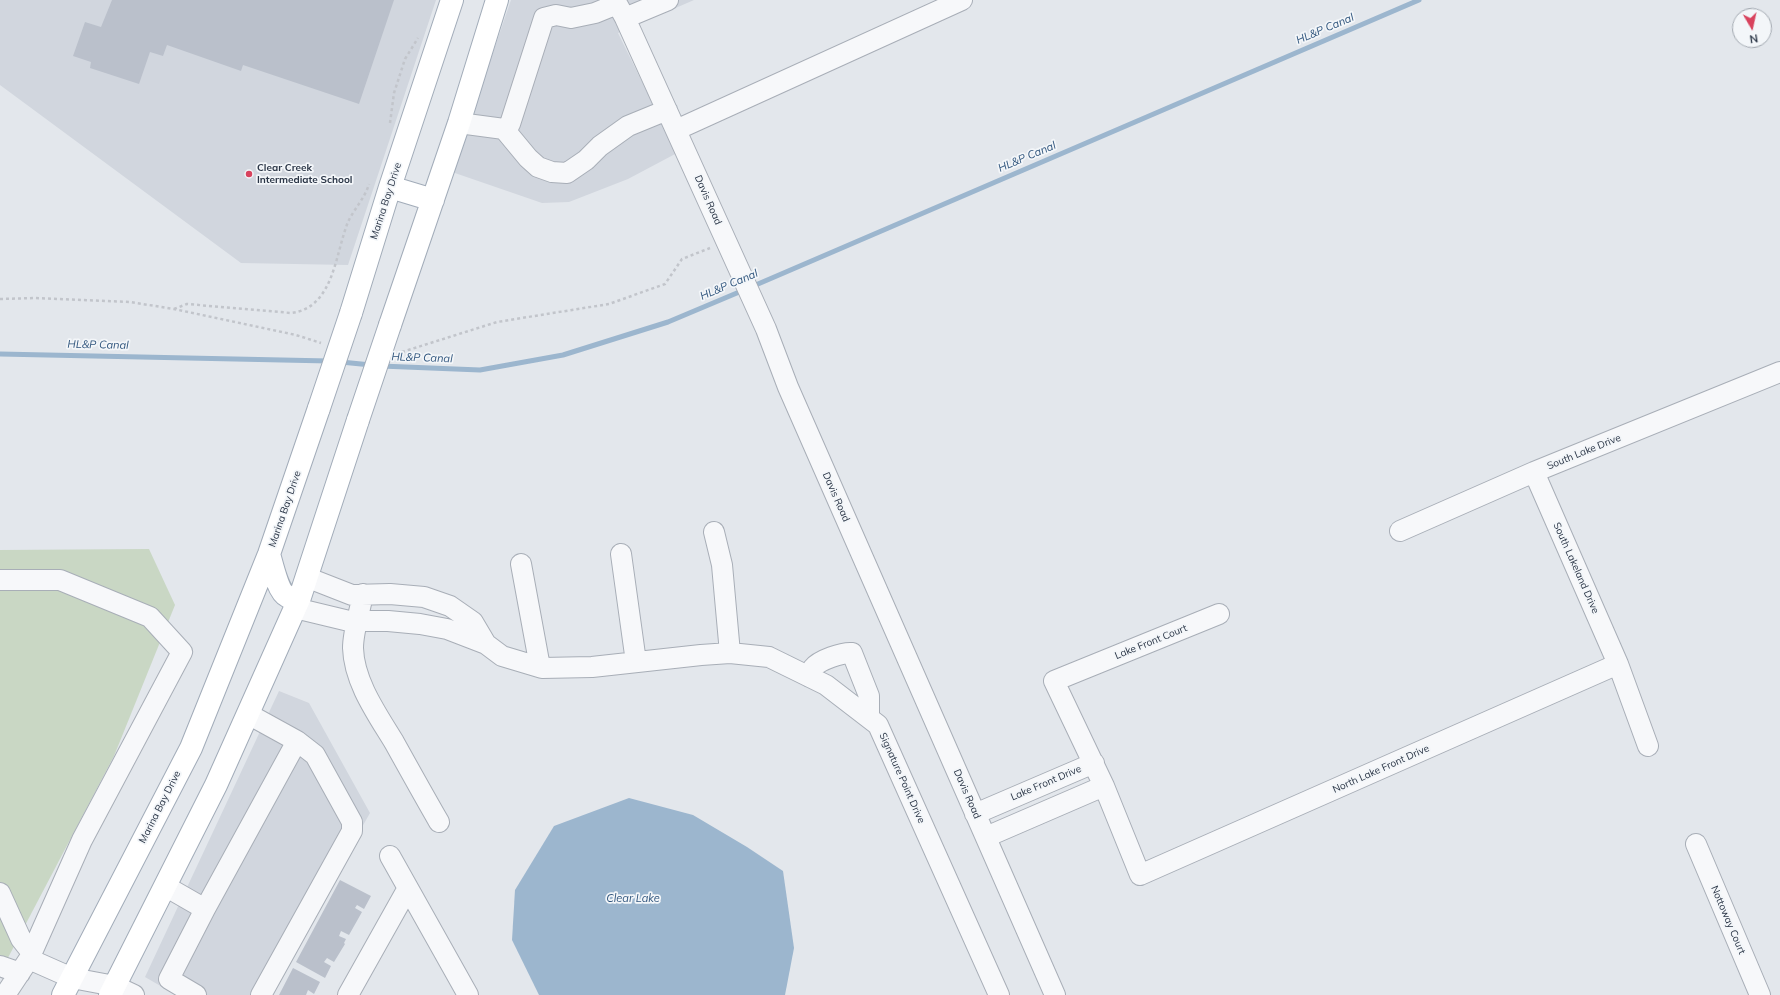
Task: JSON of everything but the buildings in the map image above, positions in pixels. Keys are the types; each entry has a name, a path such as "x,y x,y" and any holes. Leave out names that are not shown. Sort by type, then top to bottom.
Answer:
{"main road":[{"name":"Marina Bay Drive","path":"73,989 191,748 270,554 351,313 390,187 452,0"},
{"path":"113,990 216,785 300,594 459,123 497,0"},
{"path":"390,187 433,200"},
{"path":"270,554 280,590 285,596 292,598 300,594"}],"street":[{"path":"504,129 510,124 544,18 556,15 571,18 619,7 668,0"},
{"path":"676,130 962,0"},
{"name":"Davis Road","path":"619,7 676,130 721,243 766,329 791,394 1055,995"},
{"path":"459,123 504,129 538,168 552,172 567,173 586,160 600,146 628,126 667,110"},
{"name":"South Lake Drive","path":"1400,531 1534,472 1775,374"},
{"name":"South Lakeland Drive","path":"1534,472 1618,664 1648,746"},
{"path":"714,532 722,565 730,653"},
{"path":"621,554 636,662"},
{"path":"522,564 540,667"},
{"path":"0,580 60,580 150,617 182,652 82,840 27,962 5,995"},
{"name":"Signature Point Drive","path":"300,594 363,594 424,597 450,606 473,622 486,644"},
{"name":"Signature Point Drive","path":"300,594 350,621 388,621 420,624 447,629 486,644 502,656 540,667 592,668 636,662 730,653 769,657 826,685 878,726 999,995"},
{"path":"363,594 358,621 354,630 353,648 356,669 365,693 439,822"},
{"name":"Lake Front Court","path":"1094,763 1054,681 1219,614"},
{"path":"810,677 812,670 817,664 845,652 852,653 869,696 869,718"},
{"name":"North Lake Front Drive","path":"1144,873 1618,664"},
{"path":"248,714 298,741 315,755 352,822 352,831 345,841 261,995"},
{"path":"196,995 169,979 205,909 298,741"},
{"name":"Lake Front Drive","path":"975,814 1094,763 1140,875 1144,873"},
{"path":"986,837 1104,786"},
{"name":"Nottoway Court","path":"1696,844 1760,995"},
{"path":"390,856 468,995"},
{"path":"165,886 205,909"},
{"path":"348,995 408,888"},
{"path":"0,893 21,939 27,962"},
{"path":"0,966 27,962 73,989 113,990 134,995"}],"path":[{"path":"389,128 394,93 405,58 422,33"},
{"path":"174,309 187,304 291,313 304,310 315,303 327,286 349,221 366,193"},
{"path":"402,352 498,322 609,304 665,284 682,259 721,243"},
{"path":"0,299 35,298 130,302 174,309 296,335 321,343"}],"shaded area":[{"name":"Clear Creek Intermediate School","path":"0,0 436,0 348,265 241,263 0,85"},
{"path":"511,0 694,0 618,33 677,153 628,179 569,202 542,203 452,172"},
{"path":"279,691 309,703 370,813 267,995 176,995 145,977"}],"green space":[{"path":"149,549 175,605 114,756 0,973 0,550"}],"water":[{"name":"Clear Lake","path":"629,798 693,815 747,847 783,871 794,948 785,995 539,995 512,940 515,890 554,826"}],"waterway":[{"name":"HL&P Canal","path":"751,287 1419,0"},
{"name":"HL&P Canal","path":"381,366 480,370 563,355 668,322 744,290"},
{"name":"HL&P Canal","path":"0,354 329,361"},
{"name":"HL&P Canal","path":"341,362 371,365"}],"place":[{"name":"Clear Creek Intermediate School","path":"249,174"}]}
